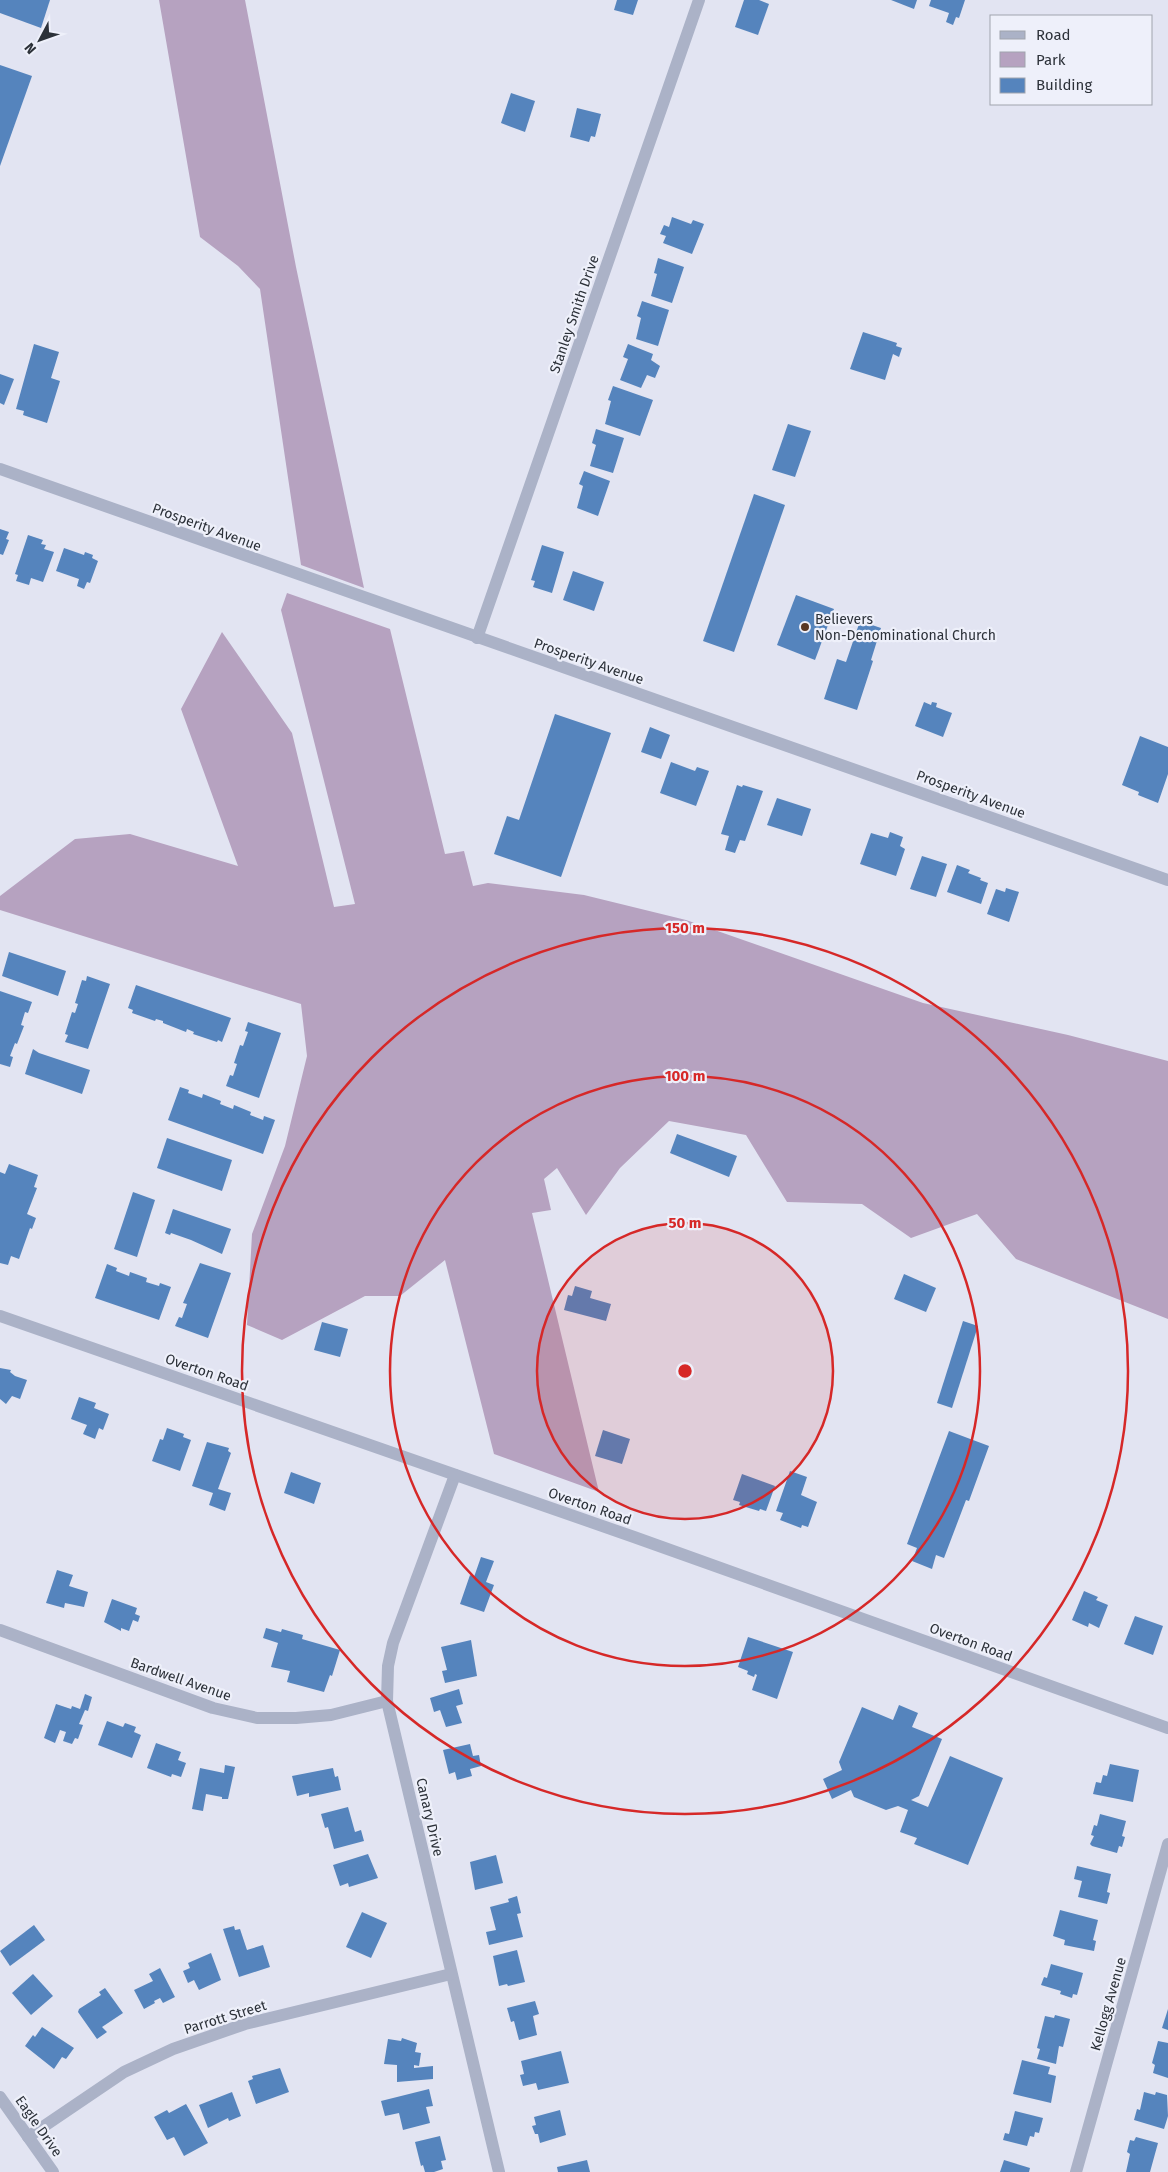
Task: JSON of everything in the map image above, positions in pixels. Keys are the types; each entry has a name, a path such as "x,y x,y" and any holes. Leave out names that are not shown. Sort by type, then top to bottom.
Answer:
{"street":[{"name":"Stanley Smith Drive","path":"477,638 699,0"},
{"name":"Prosperity Avenue","path":"0,469 1168,880"},
{"name":"Overton Road","path":"0,1316 1168,1728"},
{"name":"Canary Drive","path":"455,1475 393,1643 388,1666 388,1700 499,2172"},
{"name":"Bardwell Avenue","path":"0,1630 213,1708 257,1718 296,1718 331,1715 388,1700"},
{"name":"Kellogg Avenue","path":"1076,2172 1168,1844"},
{"name":"Parrott Street","path":"28,2137 124,2072 173,2049 245,2024 451,1974"},
{"name":"Eagle Drive","path":"0,2097 53,2172"}],"green space":[{"path":"159,0 245,0 296,267 364,588 301,565 260,289 238,266 200,237"},
{"path":"287,593 390,629 445,854 464,851 473,886 488,883 584,895 686,920 923,1003 1068,1035 1168,1061 1168,1319 1016,1259 977,1214 911,1238 862,1204 787,1202 746,1135 669,1121 620,1168 586,1215 557,1168 544,1179 551,1210 532,1213 599,1492 494,1454 445,1260 400,1296 365,1296 282,1340 247,1325 252,1234 285,1146 307,1056 301,1004 0,910 0,896 75,839 130,834 238,866 181,709 222,632 292,733 334,907 355,904 281,610"}],"building":[{"path":"0,0 50,0 41,28 0,13"},
{"path":"617,0 638,0 633,15 614,10"},
{"path":"744,0 759,0 769,4 758,35 735,27"},
{"path":"891,0 917,0 914,9"},
{"path":"931,0 965,0 959,18 956,17 953,25 946,22 949,13 929,6"},
{"path":"0,65 32,76 0,166"},
{"path":"511,93 535,101 525,132 501,123"},
{"path":"577,108 601,114 595,137 591,136 589,142 570,137"},
{"path":"672,217 691,224 693,220 704,224 692,254 663,243 666,236 660,234 664,225 669,227"},
{"path":"658,258 684,267 672,303 651,296 657,274 654,273"},
{"path":"642,301 669,310 658,346 636,339 641,318 637,316"},
{"path":"863,332 897,343 896,346 902,348 899,357 893,354 885,380 850,369"},
{"path":"34,344 59,352 51,378 60,381 47,423 23,415 24,411 16,409"},
{"path":"628,344 653,354 651,360 660,366 655,378 647,375 641,388 620,380 628,359 623,357"},
{"path":"0,374 14,379 4,405 0,403"},
{"path":"613,386 653,400 640,436 605,424 611,401 608,400"},
{"path":"788,424 811,431 795,477 772,470"},
{"path":"596,429 624,438 613,473 590,466 596,445 592,443"},
{"path":"584,471 610,481 598,516 577,508 583,486 579,484"},
{"path":"754,494 785,505 734,652 703,641"},
{"path":"0,529 9,532 6,539 9,540 3,555 0,554"},
{"path":"28,535 43,540 41,544 46,545 44,549 54,552 43,582 31,578 29,585 16,581 18,575 15,574"},
{"path":"542,545 564,552 552,593 533,587 535,581 531,580"},
{"path":"64,548 84,555 85,552 93,555 92,558 98,561 90,583 87,582 84,589 77,586 79,579 56,571"},
{"path":"573,571 604,582 594,611 563,600"},
{"name":"Believers Non-Denominational Church","path":"796,595 834,609 815,660 777,645"},
{"path":"860,621 881,628 871,660 873,661 857,710 824,699 837,659 846,662"},
{"path":"924,702 931,705 932,702 937,703 936,707 952,713 943,737 915,726"},
{"path":"555,714 611,733 561,877 494,854 507,816 519,820"},
{"path":"650,727 670,735 661,759 641,752"},
{"path":"1140,736 1168,747 1168,774 1158,803 1138,795 1139,792 1122,785"},
{"path":"671,762 695,771 697,767 709,771 696,806 660,793"},
{"path":"737,785 763,791 745,841 740,840 735,853 725,850 729,836 721,834"},
{"path":"777,798 811,809 802,836 767,825"},
{"path":"890,832 903,837 900,846 905,849 896,876 860,864 871,833 888,838"},
{"path":"922,856 947,864 936,897 910,889"},
{"path":"957,865 970,870 968,873 988,883 981,904 947,892"},
{"path":"1006,888 1019,892 1009,922 987,914 996,889 1005,892"},
{"path":"9,952 66,971 58,996 2,976"},
{"path":"87,976 110,984 88,1049 65,1042 68,1035 65,1034 72,1012 75,1013 78,1004 75,1003 82,980 86,981"},
{"path":"136,985 231,1018 222,1042 193,1034 194,1032 187,1029 186,1032 163,1023 163,1021 156,1019 155,1021 132,1013 133,1010 128,1008"},
{"path":"0,991 32,1002 28,1013 25,1012 21,1025 24,1026 10,1056 13,1057 10,1067 0,1064"},
{"path":"248,1022 281,1033 259,1098 226,1086 230,1075 233,1076 237,1064 234,1063 240,1045 243,1046 248,1032 245,1031"},
{"path":"33,1049 39,1053 90,1070 82,1094 25,1074"},
{"path":"180,1087 189,1090 188,1093 202,1098 203,1094 221,1101 220,1104 233,1109 234,1105 251,1112 250,1115 263,1120 264,1116 275,1120 263,1154 168,1120"},
{"path":"677,1134 737,1156 729,1177 670,1153"},
{"path":"167,1138 232,1160 222,1191 157,1168"},
{"path":"9,1164 38,1175 34,1187 37,1188 27,1214 36,1218 32,1229 30,1228 19,1259 11,1256 8,1265 0,1263 0,1172 5,1174"},
{"path":"133,1192 155,1200 137,1257 114,1249"},
{"path":"173,1209 231,1229 222,1254 191,1240 171,1233 170,1235 165,1233"},
{"path":"200,1263 231,1273 208,1338 175,1326 179,1317 182,1318 187,1304 183,1303"},
{"path":"107,1264 117,1268 116,1271 129,1276 130,1272 147,1278 146,1282 159,1286 160,1283 171,1287 159,1320 95,1298"},
{"path":"904,1274 936,1288 926,1312 894,1299"},
{"path":"575,1286 592,1291 590,1298 611,1304 606,1321 564,1310 568,1295 572,1296"},
{"path":"963,1321 978,1326 952,1408 937,1403"},
{"path":"322,1322 348,1329 340,1357 314,1350"},
{"path":"0,1368 11,1370 10,1372 15,1376 27,1380 20,1399 12,1396 6,1404 0,1399"},
{"path":"79,1397 96,1403 94,1408 109,1414 103,1430 99,1428 95,1439 83,1434 87,1425 71,1419"},
{"path":"167,1428 184,1434 183,1437 191,1440 180,1471 152,1461 160,1439 163,1440"},
{"path":"603,1430 630,1439 622,1464 595,1456"},
{"path":"949,1431 989,1446 969,1501 966,1500 944,1558 936,1555 932,1569 912,1561 917,1548 907,1544"},
{"path":"207,1442 229,1448 228,1451 231,1453 218,1489 231,1493 225,1511 209,1505 213,1493 192,1486"},
{"path":"790,1471 807,1477 801,1495 817,1502 808,1527 802,1525 801,1528 780,1520 783,1513 776,1511"},
{"path":"291,1472 321,1483 314,1504 284,1493"},
{"path":"742,1474 775,1486 766,1511 760,1509 759,1511 739,1505 740,1502 733,1500"},
{"path":"481,1557 494,1561 486,1582 494,1585 484,1612 460,1604 470,1575 474,1577"},
{"path":"57,1570 73,1575 69,1586 88,1592 84,1607 65,1603 64,1608 46,1603"},
{"path":"1084,1591 1098,1597 1096,1600 1108,1605 1099,1628 1089,1623 1088,1627 1072,1620"},
{"path":"112,1599 137,1608 135,1614 140,1616 138,1622 133,1620 129,1631 121,1628 121,1631 104,1622"},
{"path":"1135,1616 1163,1626 1153,1655 1124,1644"},
{"path":"266,1628 281,1632 282,1629 303,1635 302,1639 340,1650 332,1676 330,1675 324,1692 287,1682 290,1671 271,1667 278,1643 263,1638"},
{"path":"748,1637 793,1652 777,1699 752,1690 757,1675 755,1674 754,1677 747,1674 748,1671 738,1667"},
{"path":"471,1640 477,1676 445,1683 442,1671 447,1670 441,1647"},
{"path":"459,1689 463,1704 456,1706 462,1723 446,1727 440,1710 434,1712 430,1698"},
{"path":"85,1694 92,1697 88,1711 85,1710 79,1724 83,1725 78,1739 75,1738 72,1744 63,1741 66,1732 60,1730 55,1743 44,1738 56,1704 71,1709 72,1706 80,1709"},
{"path":"899,1705 918,1713 912,1727 942,1739 919,1796 911,1800 928,1807 950,1756 1003,1778 968,1865 914,1844 917,1838 900,1832 908,1810 898,1806 886,1810 854,1797 851,1790 832,1799 823,1779 842,1770 839,1762 862,1707 893,1720"},
{"path":"107,1721 123,1727 125,1723 136,1727 134,1732 141,1735 132,1758 98,1745"},
{"path":"156,1743 181,1752 178,1760 186,1763 181,1777 172,1774 171,1777 147,1768"},
{"path":"470,1744 473,1756 479,1755 481,1766 470,1769 472,1776 457,1780 455,1772 449,1774 443,1750"},
{"path":"1110,1764 1139,1770 1133,1802 1093,1794 1096,1782 1101,1783 1103,1775 1107,1776"},
{"path":"225,1765 235,1767 228,1799 206,1794 203,1811 192,1809 200,1768 224,1773"},
{"path":"333,1768 335,1777 338,1776 341,1790 309,1797 309,1793 297,1796 292,1776"},
{"path":"348,1807 355,1832 361,1830 364,1841 334,1849 328,1827 325,1828 321,1814"},
{"path":"1100,1814 1126,1821 1122,1836 1125,1837 1122,1847 1119,1846 1117,1853 1090,1844 1094,1836 1091,1835 1094,1825 1097,1826"},
{"path":"368,1854 378,1878 349,1887 348,1883 340,1886 333,1865"},
{"path":"496,1855 503,1883 475,1890 470,1862"},
{"path":"1077,1866 1111,1874 1107,1892 1110,1893 1107,1904 1078,1897 1082,1881 1074,1879"},
{"path":"517,1896 521,1913 517,1914 523,1937 489,1945 486,1932 496,1930 490,1907 509,1902 508,1899"},
{"path":"1060,1910 1098,1920 1093,1940 1096,1941 1094,1951 1064,1945 1065,1940 1053,1936"},
{"path":"362,1912 387,1923 371,1958 346,1947"},
{"path":"34,1925 45,1940 10,1966 0,1951"},
{"path":"234,1926 235,1930 240,1929 247,1950 263,1945 270,1967 239,1977 223,1929"},
{"path":"517,1950 525,1982 499,1986 493,1956"},
{"path":"211,1953 221,1980 199,1990 194,1980 188,1983 183,1971 190,1968 188,1963"},
{"path":"1051,1964 1083,1973 1077,1995 1073,1994 1072,1998 1060,1994 1061,1991 1041,1985 1044,1977 1047,1978"},
{"path":"160,1968 175,1997 163,2003 160,1998 144,2009 134,1990 153,1981 149,1974"},
{"path":"33,1974 53,1996 31,2015 12,1993"},
{"path":"105,1988 123,2013 102,2027 107,2032 97,2039 78,2012 79,2009 101,1995 99,1992"},
{"path":"535,2001 539,2014 533,2016 537,2035 519,2040 514,2021 511,2022 507,2008"},
{"path":"1168,2009 1168,2030 1162,2028"},
{"path":"1055,2015 1070,2019 1063,2047 1059,2046 1056,2064 1037,2059 1040,2049 1037,2048 1045,2016 1054,2018"},
{"path":"42,2027 74,2048 66,2059 62,2057 54,2069 25,2046"},
{"path":"402,2038 417,2043 415,2052 421,2053 419,2066 414,2065 414,2068 433,2066 433,2079 397,2082 397,2065 384,2064 388,2039 401,2041"},
{"path":"1158,2041 1168,2043 1168,2078 1153,2073 1155,2065 1152,2063"},
{"path":"561,2051 569,2083 538,2090 536,2083 523,2086 520,2075 524,2074 521,2061"},
{"path":"1022,2060 1050,2067 1048,2074 1056,2076 1051,2103 1013,2094"},
{"path":"280,2068 289,2092 256,2104 248,2081 253,2079 252,2076"},
{"path":"429,2089 433,2106 426,2107 430,2123 403,2130 399,2113 385,2116 381,2101"},
{"path":"232,2092 241,2116 229,2121 228,2118 208,2128 199,2105"},
{"path":"1144,2092 1155,2095 1156,2092 1167,2095 1168,2116 1164,2129 1134,2120 1137,2109 1140,2110"},
{"path":"186,2104 208,2143 184,2156 174,2137 167,2140 154,2117 167,2110 169,2113"},
{"path":"560,2110 566,2135 540,2143 538,2134 535,2134 532,2126 536,2125 534,2117"},
{"path":"1015,2111 1043,2118 1039,2133 1035,2132 1034,2137 1030,2136 1027,2146 1003,2140 1005,2133 1009,2134"},
{"path":"440,2136 446,2160 441,2161 443,2169 425,2172 423,2165 421,2166 415,2142"},
{"path":"1136,2137 1158,2143 1150,2172 1126,2172 1130,2154 1127,2152 1130,2140 1134,2141"},
{"path":"587,2160 590,2172 558,2172 557,2167"},
{"path":"1004,2160 1030,2168 1029,2172 1000,2172"}],"place":[{"name":"Believers Non-Denominational Church","path":"805,627"}]}
